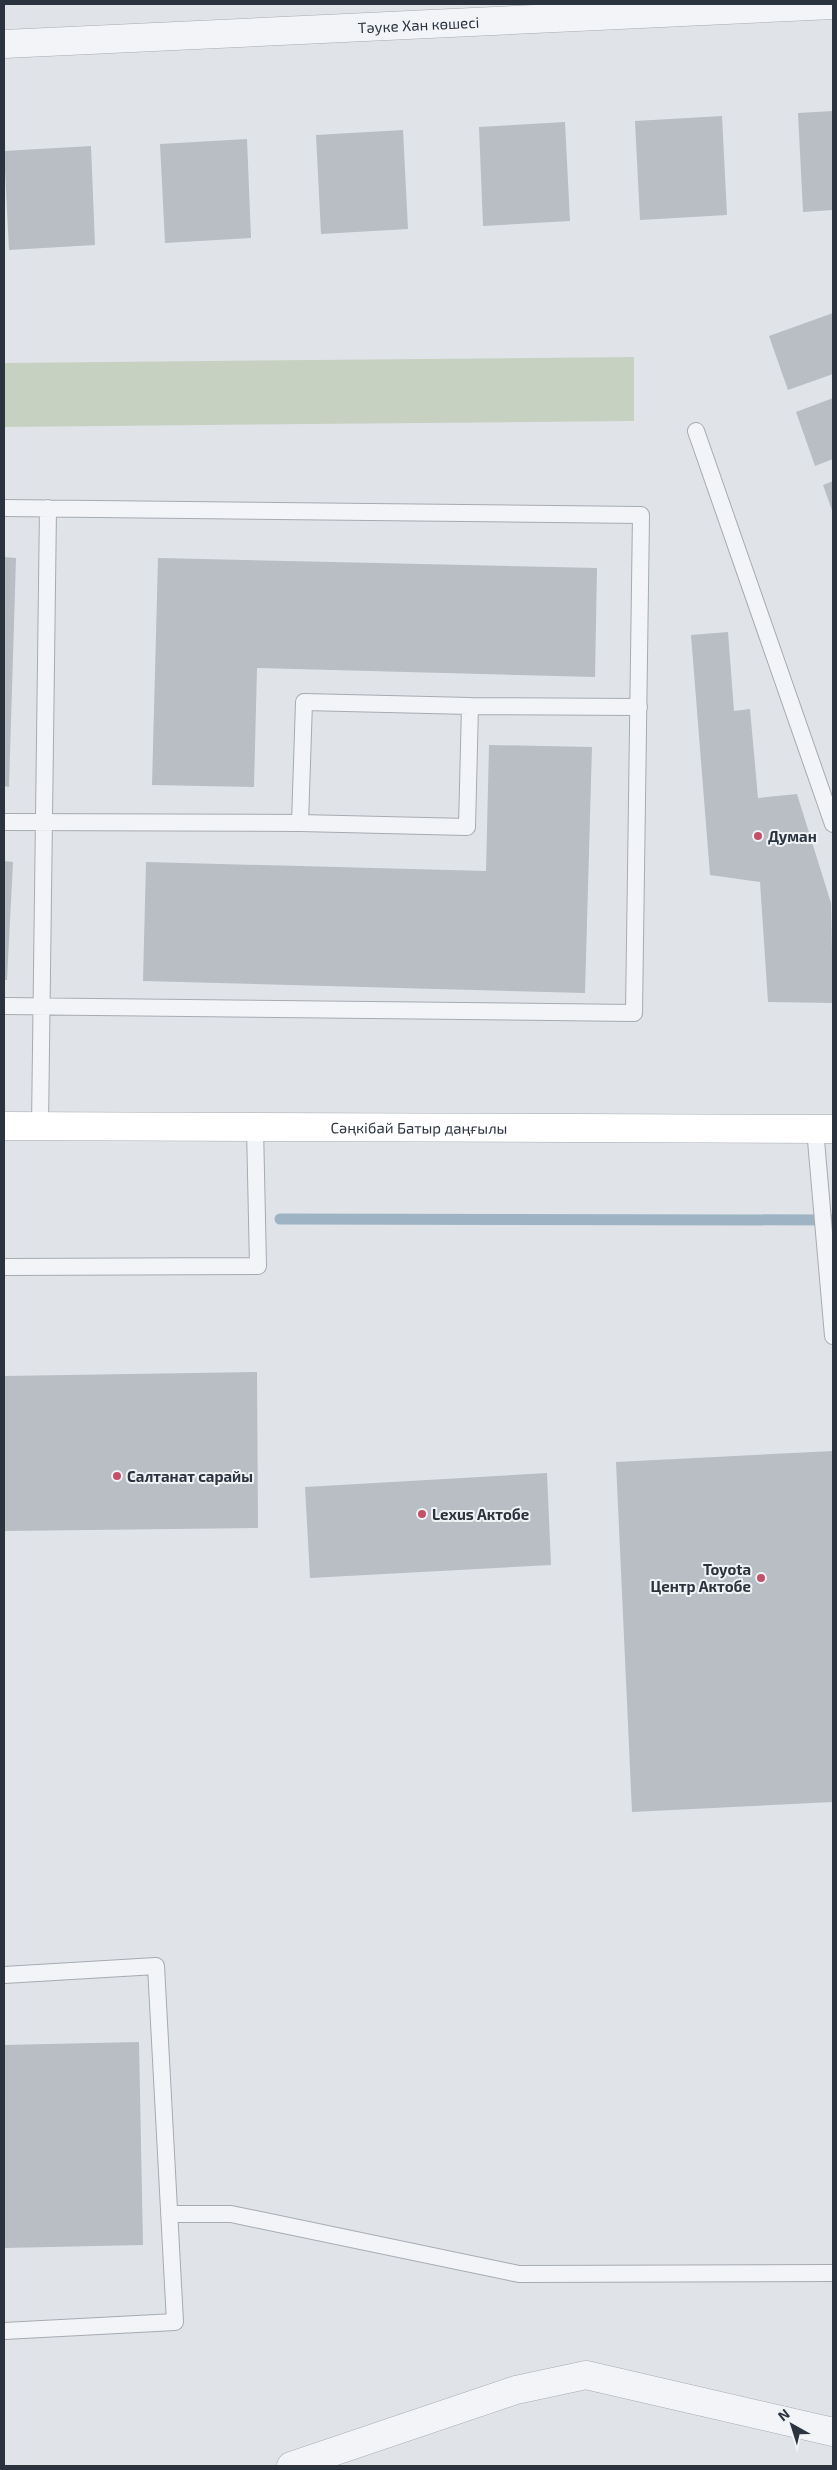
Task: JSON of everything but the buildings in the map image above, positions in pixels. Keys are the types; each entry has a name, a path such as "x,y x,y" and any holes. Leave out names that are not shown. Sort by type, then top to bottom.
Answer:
{"main road":[{"name":"Сәңкібай Батыр даңғылы","path":"4,1126 824,1129"}],"street":[{"name":"Тәуке Хан көшесі","path":"4,44 504,12 833,5"},
{"path":"291,2466 516,2390 586,2375 833,2432"}],"lane":[{"path":"696,431 833,824"},
{"path":"4,508 641,515 634,1013 4,1006"},
{"path":"40,1126 48,508"},
{"path":"300,823 304,702 470,706 638,707"},
{"path":"4,822 300,823 467,827 470,706"},
{"path":"4,1267 258,1266 256,1127"},
{"path":"824,1129 820,1190 833,1336"},
{"path":"4,1975 156,1966 175,2322 4,2331"},
{"path":"169,2214 231,2214 519,2274 833,2273"}],"green space":[{"path":"634,357 634,421 4,427 4,363"}],"waterway":[{"path":"280,1219 833,1220"}],"place":[{"name":"Думан","path":"758,836"},
{"name":"Салтанат сарайы","path":"117,1476"},
{"name":"Lexus Актобе","path":"422,1514"},
{"name":"Toyota Центр Актобе","path":"761,1578"}]}
